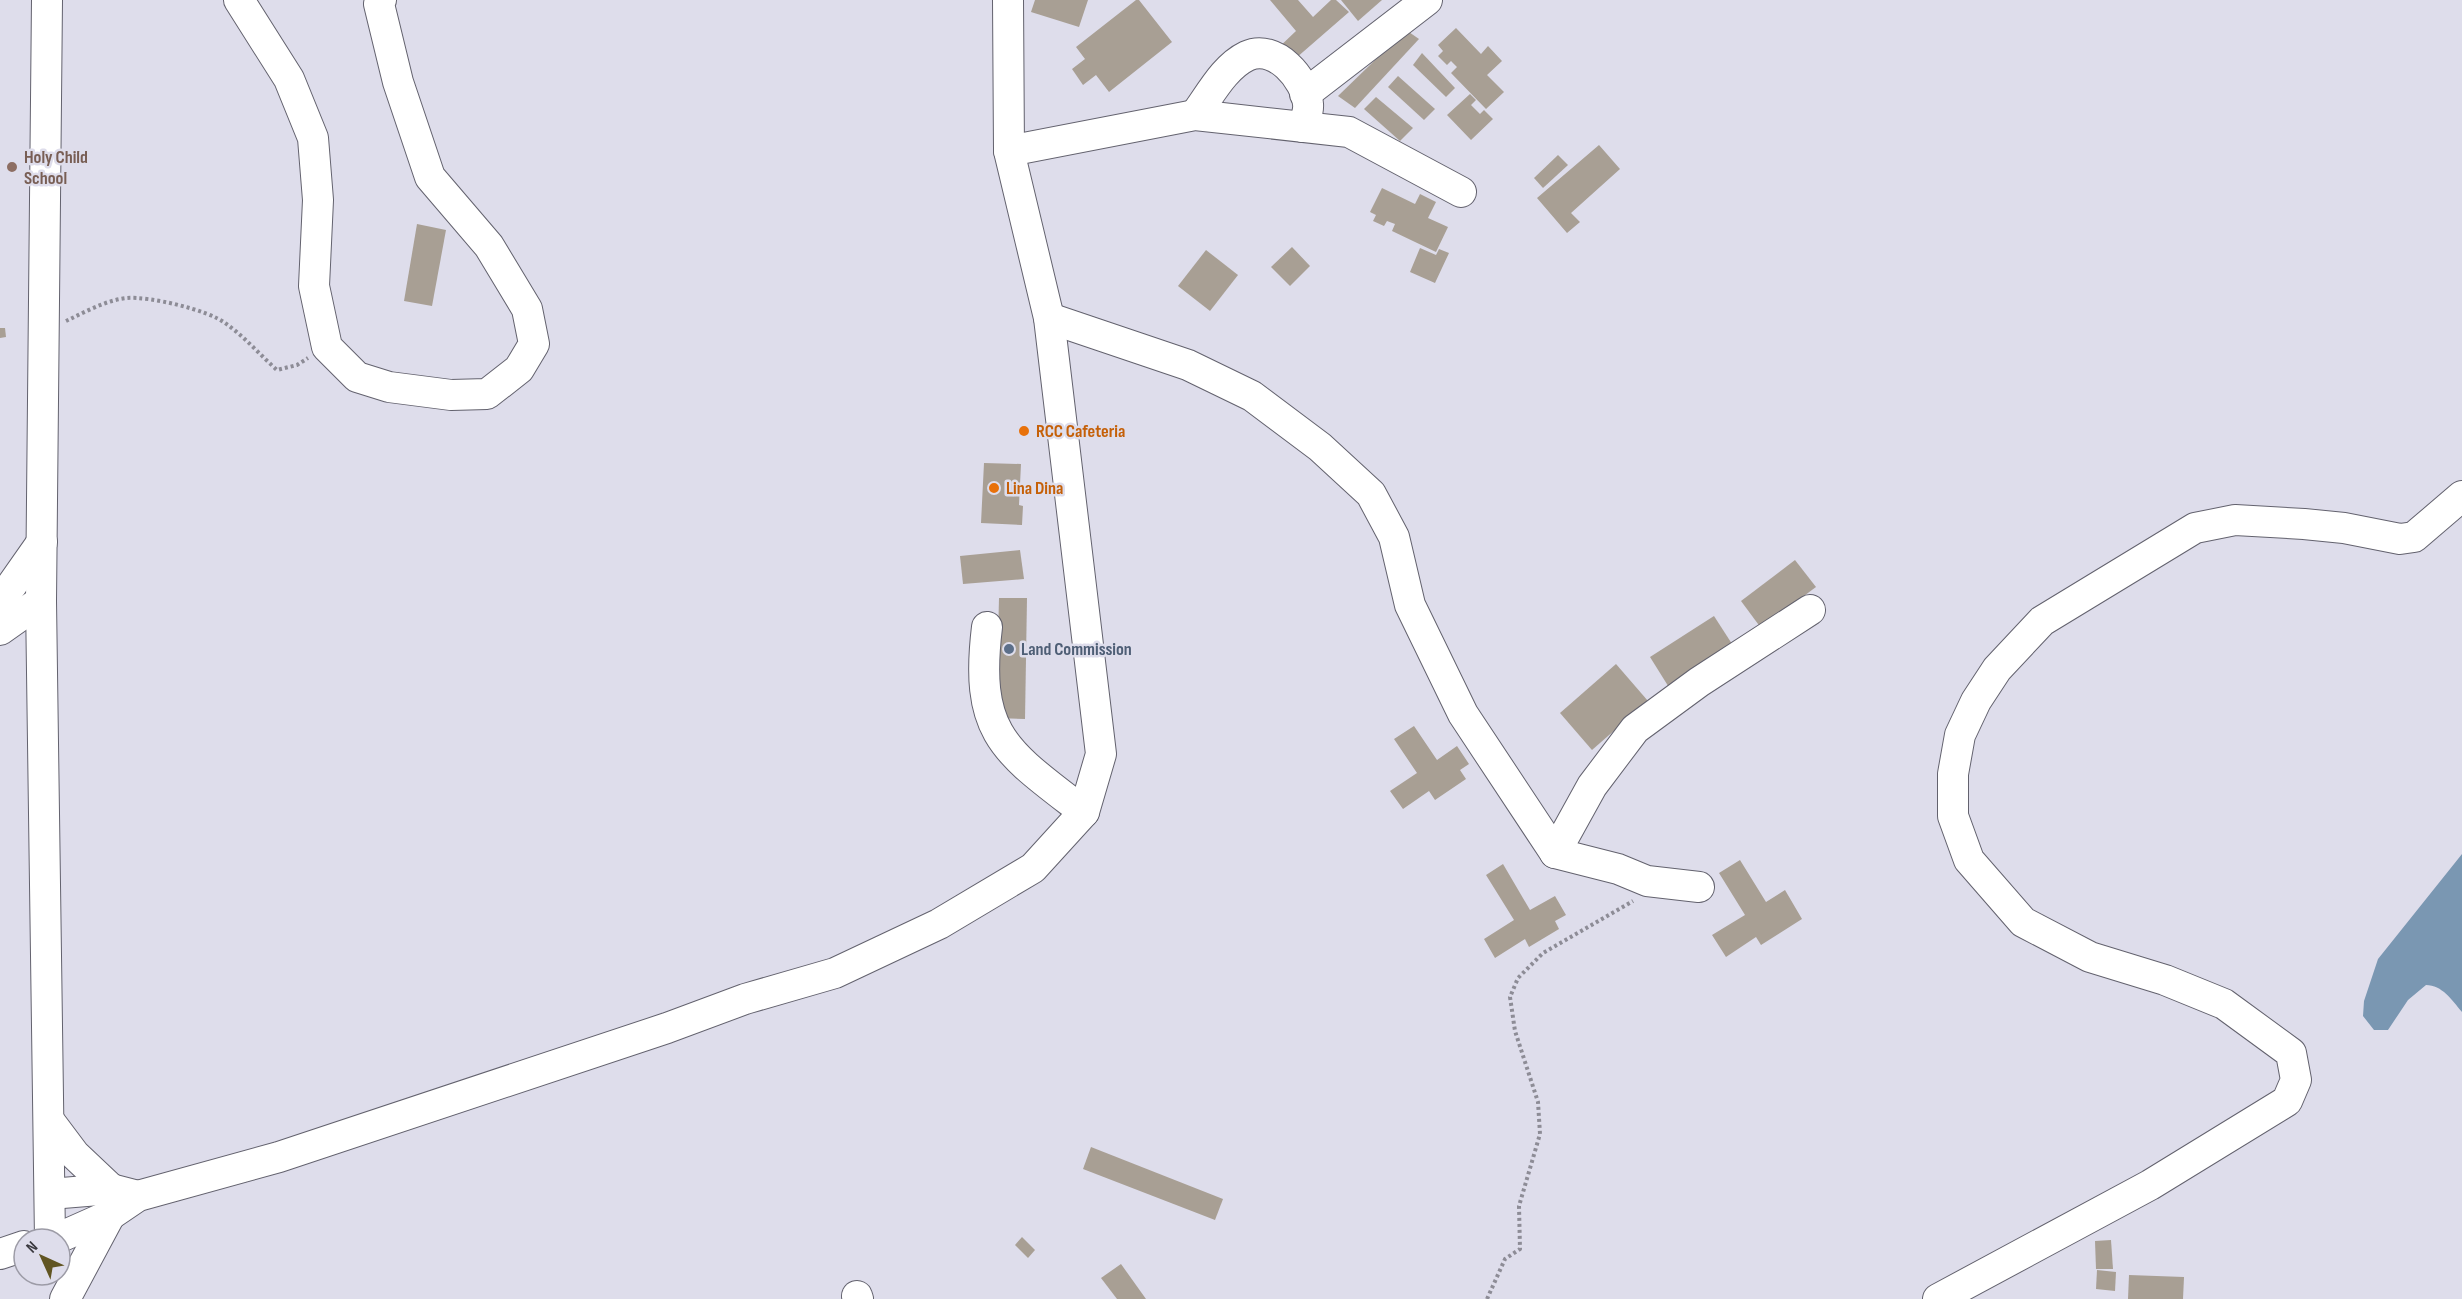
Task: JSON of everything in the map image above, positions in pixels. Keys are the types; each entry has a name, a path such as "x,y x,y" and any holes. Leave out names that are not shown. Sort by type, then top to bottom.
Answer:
{"street":[{"path":"47,0 41,601 51,1123 48,1227"},
{"path":"239,0 289,79 313,138 318,200 314,286 327,347 357,377 389,387 451,395 487,394 519,369 534,344 527,309 489,246 430,177 398,82 379,4 381,0"},
{"path":"67,1227 120,1200 279,1157 666,1028 745,999 835,973 939,924 1034,868 1084,812 1101,754 1049,318 1009,151 1008,0"},
{"path":"1305,94 1427,0"},
{"path":"1195,115 1236,63 1262,52 1282,60 1305,94 1308,105 1303,127"},
{"path":"1009,151 1195,115 1349,132 1461,192"},
{"path":"1049,318 1188,365 1252,396 1320,447 1371,494 1394,537 1410,605 1463,714 1555,853 1618,869 1647,881 1699,887"},
{"path":"1938,1299 2150,1185 2287,1101 2296,1080 2291,1053 2224,1004 2165,980 2090,957 2023,922 1969,860 1953,816 1953,774 1960,735 1976,701 1997,669 2042,621 2195,528 2214,522 2235,520 2344,528 2400,539 2414,537 2462,496"},
{"path":"2,585 42,542"},
{"path":"0,630 41,601"},
{"path":"1555,853 1592,786 1635,729 1699,682 1810,610"},
{"path":"987,627 982,668 988,712 1004,744 1035,774 1084,812"},
{"path":"51,1123 75,1155 120,1200"},
{"path":"50,1194 120,1200"},
{"path":"65,1299 120,1200"}],"path":[{"path":"43,332 100,305 128,298 202,310 225,322 277,370 297,365 327,347"},
{"path":"1487,1299 1505,1259 1520,1249 1519,1206 1540,1134 1538,1102 1515,1031 1510,997 1518,978 1543,953 1631,904 1647,881"}],"water":[{"path":"2462,854 2462,1012 2442,990 2426,985 2408,1000 2388,1030 2374,1030 2363,1016 2364,1001 2378,959"}],"building":[{"path":"1035,0 1088,0 1079,27 1031,12"},
{"path":"1139,0 1172,42 1109,92 1096,75 1083,85 1072,69 1085,59 1076,47"},
{"path":"1270,0 1298,0 1313,17 1331,0 1336,0 1349,12 1288,65 1275,51 1296,31"},
{"path":"1341,0 1382,0 1358,21"},
{"path":"1456,28 1481,54 1488,46 1502,61 1487,75 1504,92 1486,109 1451,73 1457,67 1451,61 1447,65 1438,56 1443,51 1438,45"},
{"path":"1406,30 1419,39 1355,108 1338,96"},
{"path":"1422,53 1455,88 1446,97 1413,65"},
{"path":"1398,76 1435,109 1424,120 1388,87"},
{"path":"1470,94 1476,100 1471,105 1480,114 1484,110 1493,119 1471,140 1447,115"},
{"path":"1376,97 1413,128 1400,141 1364,109"},
{"path":"1599,145 1620,169 1571,213 1580,222 1567,233 1537,198"},
{"path":"1558,155 1568,165 1543,188 1534,178"},
{"path":"1382,188 1415,204 1420,194 1436,202 1428,218 1448,227 1436,252 1392,231 1395,224 1387,221 1384,226 1373,221 1376,215 1370,212"},
{"path":"417,224 446,230 432,306 404,301"},
{"path":"1292,247 1310,266 1290,286 1271,267"},
{"path":"1420,248 1436,255 1439,249 1449,253 1435,283 1410,272"},
{"path":"1206,250 1238,275 1210,311 1178,286"},
{"path":"0,328 5,328 6,337 0,338"},
{"path":"984,463 1021,464 1019,505 1023,506 1022,525 981,523"},
{"path":"1020,550 1024,579 963,584 960,556"},
{"path":"1795,560 1816,587 1761,628 1741,601"},
{"path":"999,598 1027,598 1025,719 996,718"},
{"path":"1714,616 1734,647 1670,689 1650,657"},
{"path":"1616,664 1648,701 1592,750 1560,713"},
{"path":"1414,726 1437,760 1457,746 1469,764 1460,770 1466,779 1435,800 1429,791 1403,809 1390,791 1417,773 1394,739"},
{"path":"1740,860 1766,902 1785,890 1802,919 1761,945 1756,937 1726,957 1712,935 1745,915 1719,873"},
{"path":"1503,864 1530,910 1555,896 1566,915 1555,921 1559,929 1529,947 1525,939 1495,958 1484,939 1514,920 1486,875"},
{"path":"1091,1147 1223,1199 1215,1220 1083,1169"},
{"path":"1022,1237 1035,1250 1028,1258 1015,1245"},
{"path":"2111,1240 2113,1269 2096,1269 2095,1241"},
{"path":"1121,1264 1146,1299 1117,1299 1101,1278"},
{"path":"2097,1270 2116,1272 2115,1291 2096,1289"},
{"path":"2129,1275 2184,1277 2183,1299 2128,1299"}],"place":[{"name":"Holy Child School","path":"12,167"},
{"name":"RCC Cafeteria","path":"1024,431"},
{"name":"Lina Dina","path":"994,488"},
{"name":"Land Commission","path":"1009,649"}]}
